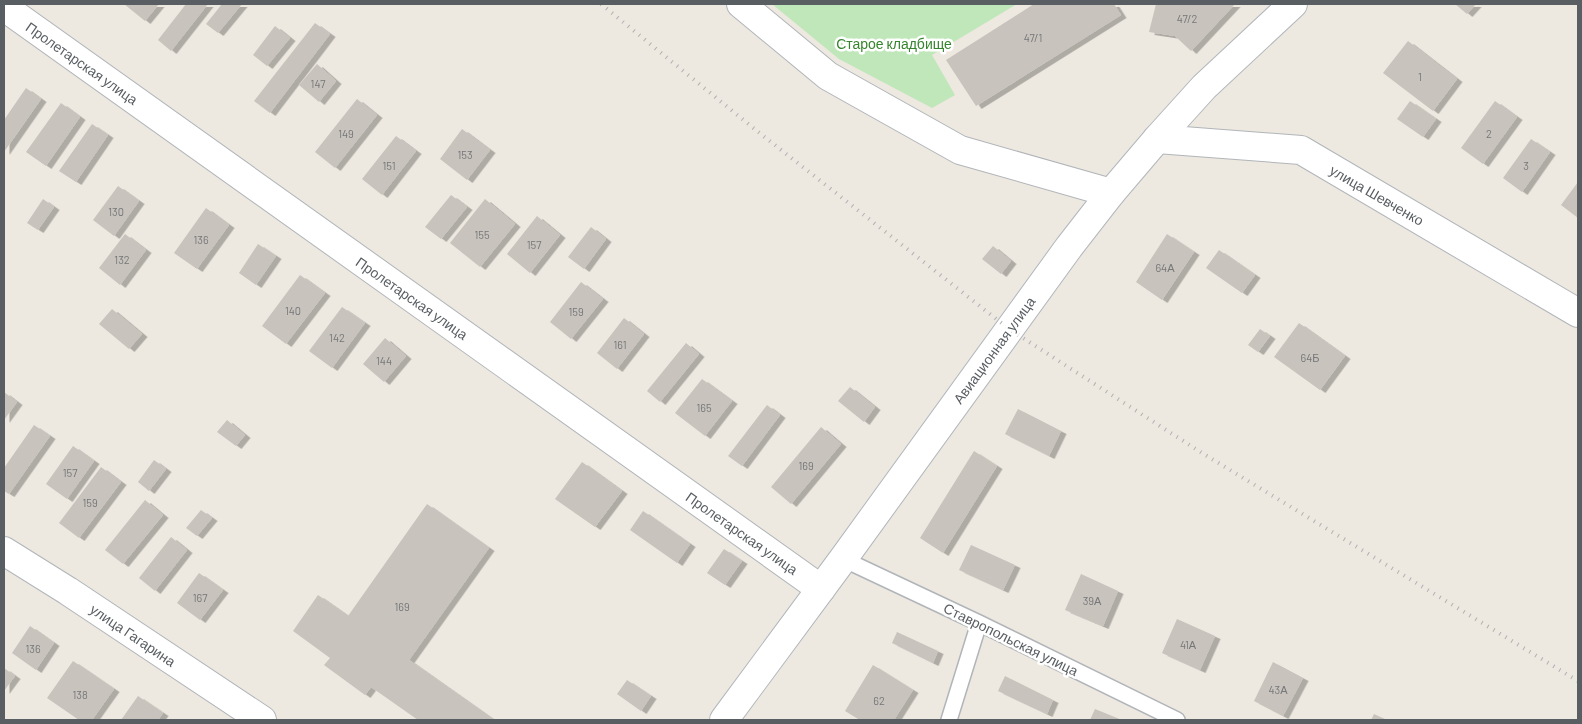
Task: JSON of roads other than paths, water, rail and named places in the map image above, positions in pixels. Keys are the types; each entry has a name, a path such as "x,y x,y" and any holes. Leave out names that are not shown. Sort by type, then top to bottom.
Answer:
{"street":[{"path":"741,4 828,76 960,150 1111,193"},
{"name":"Авиационная улица","path":"724,720 1064,254 1111,193 1204,86 1293,4"},
{"name":"Пролетарская улица","path":"4,7 821,589"},
{"name":"улица Шевченко","path":"1157,139 1301,150 1578,313"},
{"name":"улица Гагарина","path":"4,551 68,591 262,720"}],"lane":[{"name":"Ставропольская улица","path":"843,559 980,623 1177,720"},
{"path":"949,720 980,623"}],"railway":[{"path":"601,4 757,131 1009,329 1202,453 1578,681"}],"park label":[{"name":"Старое кладбище","path":"894,43"}]}
